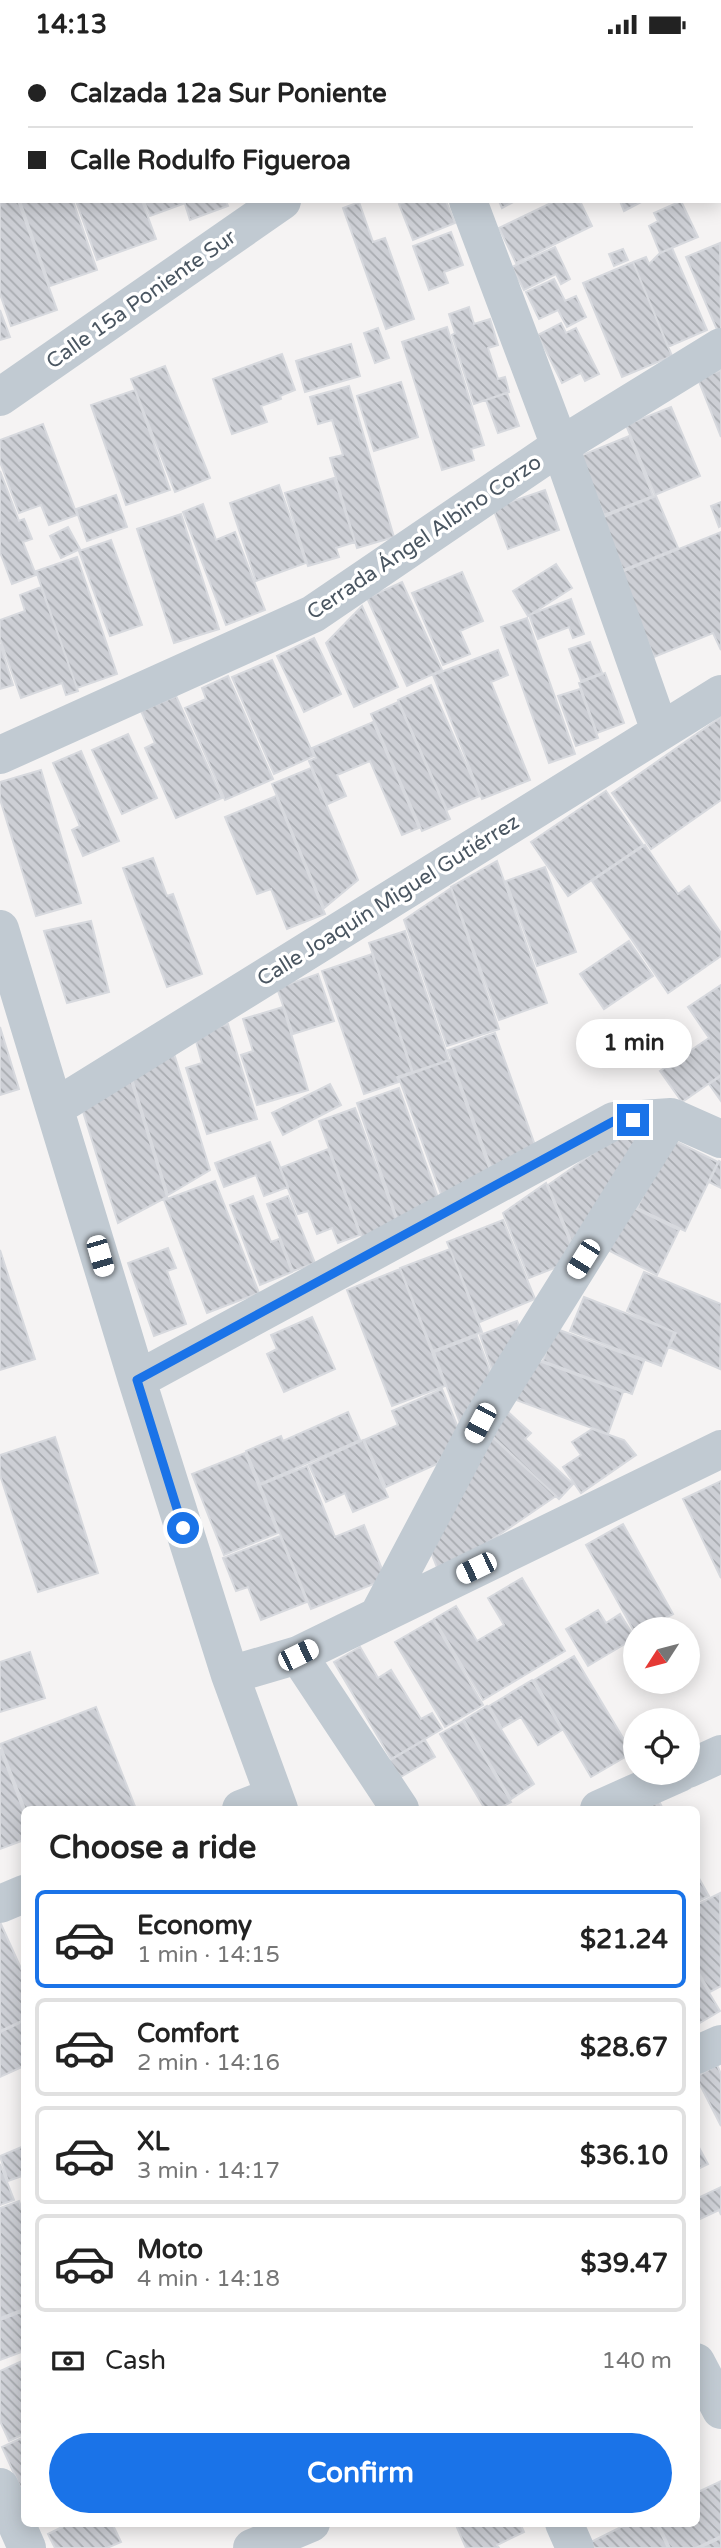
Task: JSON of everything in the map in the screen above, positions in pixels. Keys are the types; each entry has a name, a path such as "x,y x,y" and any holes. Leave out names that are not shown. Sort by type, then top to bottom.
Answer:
{"street":[{"name":"Calle 15a Poniente Sur","path":"0,397 279,203"},
{"path":"469,203 560,446 660,731"},
{"name":"Cerrada Ángel Albino Corzo","path":"0,755 313,614 560,446 721,347"},
{"name":"Calle Joaquín Miguel Gutiérrez","path":"56,1107 721,694"},
{"path":"0,929 230,1675 265,1805"},
{"path":"137,1380 614,1121 671,1118 721,1139"},
{"path":"378,1616 480,1423 671,1118"},
{"path":"230,1675 298,1655 721,1449"},
{"path":"298,1655 398,1806"},
{"path":"700,1764 721,1754"},
{"path":"606,1806 653,1785"},
{"path":"700,2053 721,2044"},
{"path":"700,2357 721,2346"},
{"path":"700,2367 721,2410"},
{"path":"0,2487 27,2548"},
{"path":"253,2548 302,2527"},
{"path":"566,2527 575,2548"}],"building":[{"path":"0,203 19,203 57,310 11,326 0,294"},
{"path":"21,203 74,203 97,270 50,286"},
{"path":"77,203 143,203 156,239 97,260"},
{"path":"145,203 183,203 183,204 150,216"},
{"path":"185,203 227,203 228,206 190,220"},
{"path":"359,203 373,242 385,238 414,319 386,329 343,208"},
{"path":"447,203 455,223 413,240 399,204"},
{"path":"551,203 581,203 592,226 516,263 499,228"},
{"path":"621,203 639,203 624,211"},
{"path":"682,203 698,237 660,253 649,226 658,221 654,213"},
{"path":"451,232 463,265 444,272 448,283 429,290 413,246"},
{"path":"720,243 721,331 718,332 686,257"},
{"path":"555,247 570,279 561,284 556,274 524,290 512,267"},
{"path":"672,248 707,330 668,347 633,262 646,257 649,264 660,253"},
{"path":"623,249 628,260 614,266 609,254"},
{"path":"633,262 672,356 622,377 583,283"},
{"path":"554,279 565,301 576,296 586,317 567,327 558,310 539,319 526,292"},
{"path":"469,307 474,324 490,319 498,345 488,348 498,379 505,377 509,392 474,404 452,335 455,333 449,314"},
{"path":"0,310 10,337 0,340"},
{"path":"561,323 566,333 576,328 599,374 585,381 581,373 562,383 538,335"},
{"path":"447,327 484,445 471,449 474,460 442,470 402,342"},
{"path":"378,328 389,358 375,363 364,333"},
{"path":"351,344 360,376 305,392 296,361"},
{"path":"282,354 295,390 280,396 281,399 261,406 267,422 232,434 213,379"},
{"path":"165,366 210,478 175,492 131,379"},
{"path":"721,370 721,437 698,379"},
{"path":"401,382 418,437 374,451 357,396"},
{"path":"349,386 394,537 357,548 330,458 343,455 332,420 318,424 310,397"},
{"path":"135,390 170,490 126,505 91,405"},
{"path":"507,393 519,426 498,433 486,400"},
{"path":"671,407 700,476 655,495 626,425"},
{"path":"43,424 77,515 49,525 41,505 19,513 0,462 0,440"},
{"path":"629,436 653,496 604,515 580,456"},
{"path":"0,471 19,521 24,519 32,539 23,542 36,575 12,584 0,552"},
{"path":"334,478 355,542 336,548 339,557 308,566 285,493"},
{"path":"279,485 306,563 256,581 230,503"},
{"path":"545,490 559,530 508,549 493,508"},
{"path":"116,495 127,527 87,541 76,509"},
{"path":"656,496 678,548 623,570 601,518"},
{"path":"721,502 721,526 719,527 711,506"},
{"path":"203,504 216,540 235,532 265,610 226,625 183,512"},
{"path":"181,514 219,629 174,643 137,529"},
{"path":"68,527 80,549 61,558 50,536"},
{"path":"721,532 721,650 713,633 654,657 619,573"},
{"path":"111,540 142,625 110,636 79,551"},
{"path":"77,557 117,674 77,688 36,571"},
{"path":"556,564 572,588 528,616 513,591"},
{"path":"462,572 483,621 460,631 470,654 443,665 412,593"},
{"path":"402,582 442,670 407,686 367,598"},
{"path":"41,587 78,691 66,695 62,683 21,698 0,639 0,620 25,611 20,595"},
{"path":"571,599 584,634 573,638 569,627 538,639 529,615"},
{"path":"362,606 398,687 354,707 326,643"},
{"path":"527,618 575,754 549,763 501,627"},
{"path":"314,638 341,694 304,712 277,656"},
{"path":"590,642 602,673 581,681 569,649"},
{"path":"0,644 13,685 0,689"},
{"path":"498,650 508,675 491,682 530,780 482,799 433,675"},
{"path":"272,660 314,756 274,774 232,677"},
{"path":"605,673 624,723 597,733 579,683"},
{"path":"228,676 273,779 225,800 185,708 206,699 202,688"},
{"path":"431,685 480,796 447,810 398,700"},
{"path":"580,689 598,738 576,746 558,696"},
{"path":"176,696 222,798 176,818 145,748 155,743 141,711"},
{"path":"398,702 450,819 422,831 371,714"},
{"path":"721,717 721,800 651,849 612,793"},
{"path":"373,722 419,828 402,835 370,761 337,775 346,796 328,804 309,761 316,758 312,748"},
{"path":"128,734 157,798 122,814 92,750"},
{"path":"81,751 119,841 83,856 72,830 80,826 53,763"},
{"path":"311,768 358,880 324,908 272,784"},
{"path":"41,770 81,903 36,916 0,799 0,782"},
{"path":"606,791 643,845 568,896 531,842"},
{"path":"276,796 325,914 287,929 271,889 257,894 225,817"},
{"path":"645,845 678,894 689,886 721,933 721,956 668,993 592,881"},
{"path":"153,858 167,896 173,894 202,974 167,987 123,868"},
{"path":"497,861 547,1003 499,1020 451,887"},
{"path":"545,867 576,952 537,966 506,881"},
{"path":"451,888 499,1029 447,1046 404,920"},
{"path":"91,921 109,992 67,1003 44,931"},
{"path":"405,931 449,1060 413,1072 369,943"},
{"path":"629,941 653,976 604,1009 580,974"},
{"path":"372,954 412,1072 397,1077 399,1082 364,1094 322,971"},
{"path":"318,974 334,1021 293,1034 277,988"},
{"path":"721,985 721,1075 682,1102 660,1071 709,1038 688,1007"},
{"path":"283,1007 308,1090 257,1105 241,1055 253,1051 243,1019"},
{"path":"228,1024 257,1119 207,1134 186,1068 202,1063 194,1034"},
{"path":"0,1027 19,1089 0,1095"},
{"path":"495,1033 537,1151 491,1167 448,1050"},
{"path":"172,1047 210,1170 168,1195 130,1072"},
{"path":"450,1060 492,1176 441,1194 399,1078"},
{"path":"128,1071 167,1197 118,1223 79,1099"},
{"path":"721,1076 721,1101 709,1084"},
{"path":"330,1084 341,1105 283,1135 272,1113"},
{"path":"399,1088 442,1209 399,1224 357,1103"},
{"path":"355,1108 399,1227 363,1240 319,1121"},
{"path":"616,1137 634,1137 641,1152 575,1250 548,1185"},
{"path":"671,1139 718,1162 685,1231 637,1208"},
{"path":"270,1142 288,1187 264,1196 256,1175 224,1187 215,1163"},
{"path":"328,1149 360,1235 338,1243 332,1228 317,1234 308,1211 298,1214 280,1168"},
{"path":"719,1161 721,1162 721,1188 709,1182"},
{"path":"215,1181 259,1293 207,1313 164,1200"},
{"path":"546,1183 577,1259 529,1278 503,1213"},
{"path":"253,1196 271,1242 279,1239 292,1272 260,1285 230,1205"},
{"path":"288,1196 315,1263 293,1271 267,1204"},
{"path":"630,1206 679,1230 657,1275 608,1250"},
{"path":"503,1220 535,1299 480,1322 447,1242"},
{"path":"168,1248 176,1268 167,1271 186,1324 154,1336 128,1263"},
{"path":"450,1249 482,1332 433,1351 400,1268"},
{"path":"0,1250 35,1359 0,1370"},
{"path":"400,1269 445,1386 392,1406 347,1290"},
{"path":"644,1272 721,1304 720,1369 669,1347 676,1333 627,1311"},
{"path":"584,1297 674,1332 661,1366 570,1331"},
{"path":"312,1317 335,1369 284,1392 267,1354 277,1349 271,1335"},
{"path":"517,1321 524,1337 495,1379 480,1335"},
{"path":"554,1328 644,1361 632,1394 543,1361"},
{"path":"477,1336 494,1382 461,1426 434,1352"},
{"path":"531,1358 623,1392 608,1434 516,1400"},
{"path":"442,1389 459,1430 437,1464 386,1487 364,1440 398,1425 392,1411"},
{"path":"506,1410 531,1433 525,1439 573,1484 559,1499 487,1431"},
{"path":"348,1412 360,1440 260,1484 246,1451 281,1436 283,1441"},
{"path":"592,1429 624,1440 636,1455 581,1493 563,1467 581,1455 572,1442"},
{"path":"488,1433 556,1496 440,1575 427,1542"},
{"path":"55,1437 98,1573 38,1592 0,1475 0,1455"},
{"path":"363,1440 388,1497 353,1512 345,1493 326,1502 309,1465"},
{"path":"245,1453 278,1533 224,1555 192,1474"},
{"path":"307,1466 335,1537 364,1525 386,1579 311,1609 260,1485"},
{"path":"721,1481 721,1578 683,1499"},
{"path":"623,1524 673,1614 667,1617 626,1617 586,1545"},
{"path":"280,1536 307,1602 261,1620 248,1587 236,1591 223,1558"},
{"path":"522,1578 565,1651 483,1700 434,1619 456,1606 477,1641 504,1625 488,1598"},
{"path":"598,1610 606,1623 620,1614 623,1619 623,1645 588,1666 566,1629"},
{"path":"433,1620 483,1705 445,1727 395,1642"},
{"path":"360,1647 378,1678 391,1670 421,1719 432,1713 442,1729 391,1759 334,1662"},
{"path":"30,1652 45,1698 0,1712 0,1662"},
{"path":"574,1656 623,1738 623,1758 591,1777 534,1680"},
{"path":"532,1680 562,1730 538,1745 521,1717 502,1728 489,1706"},
{"path":"487,1706 534,1784 511,1799 464,1720"},
{"path":"96,1707 135,1806 24,1806 0,1744"},
{"path":"463,1721 511,1802 504,1806 483,1806 440,1734"},
{"path":"425,1740 435,1757 399,1778 389,1761"},
{"path":"0,1749 22,1806 21,1841 0,1849"},
{"path":"659,1801 662,1806 649,1806"},
{"path":"700,1880 709,1896 700,1900"},
{"path":"720,1893 721,1986 710,1992 700,1975 700,1903"},
{"path":"0,1922 21,1968 21,2021 0,2031"},
{"path":"700,1978 720,2011 700,2023"},
{"path":"21,2022 21,2067 0,2077 0,2032"},
{"path":"717,2065 721,2074 721,2126 700,2085 700,2075"},
{"path":"21,2147 21,2176 8,2181 0,2156"},
{"path":"700,2149 708,2164 700,2168"},
{"path":"0,2164 14,2200 0,2205"},
{"path":"721,2187 721,2215 719,2210 700,2219 700,2197"},
{"path":"19,2201 21,2207 21,2310 0,2318 0,2208"},
{"path":"21,2312 21,2352 0,2360 0,2320"},
{"path":"21,2361 21,2435 9,2441 0,2421 0,2371"},
{"path":"21,2438 21,2489 2,2447"},
{"path":"721,2481 721,2536 696,2548 670,2548 660,2527 700,2527 700,2491"},
{"path":"62,2527 114,2527 121,2542 107,2548 55,2548 48,2534"},
{"path":"457,2527 522,2527 524,2532 497,2545 499,2548 466,2548"},
{"path":"621,2527 658,2527 668,2548 594,2548 591,2542"},
{"path":"721,2538 721,2548 699,2548"}],"route":[{"path":"183,1528 137,1380 614,1121 633,1120"}]}
